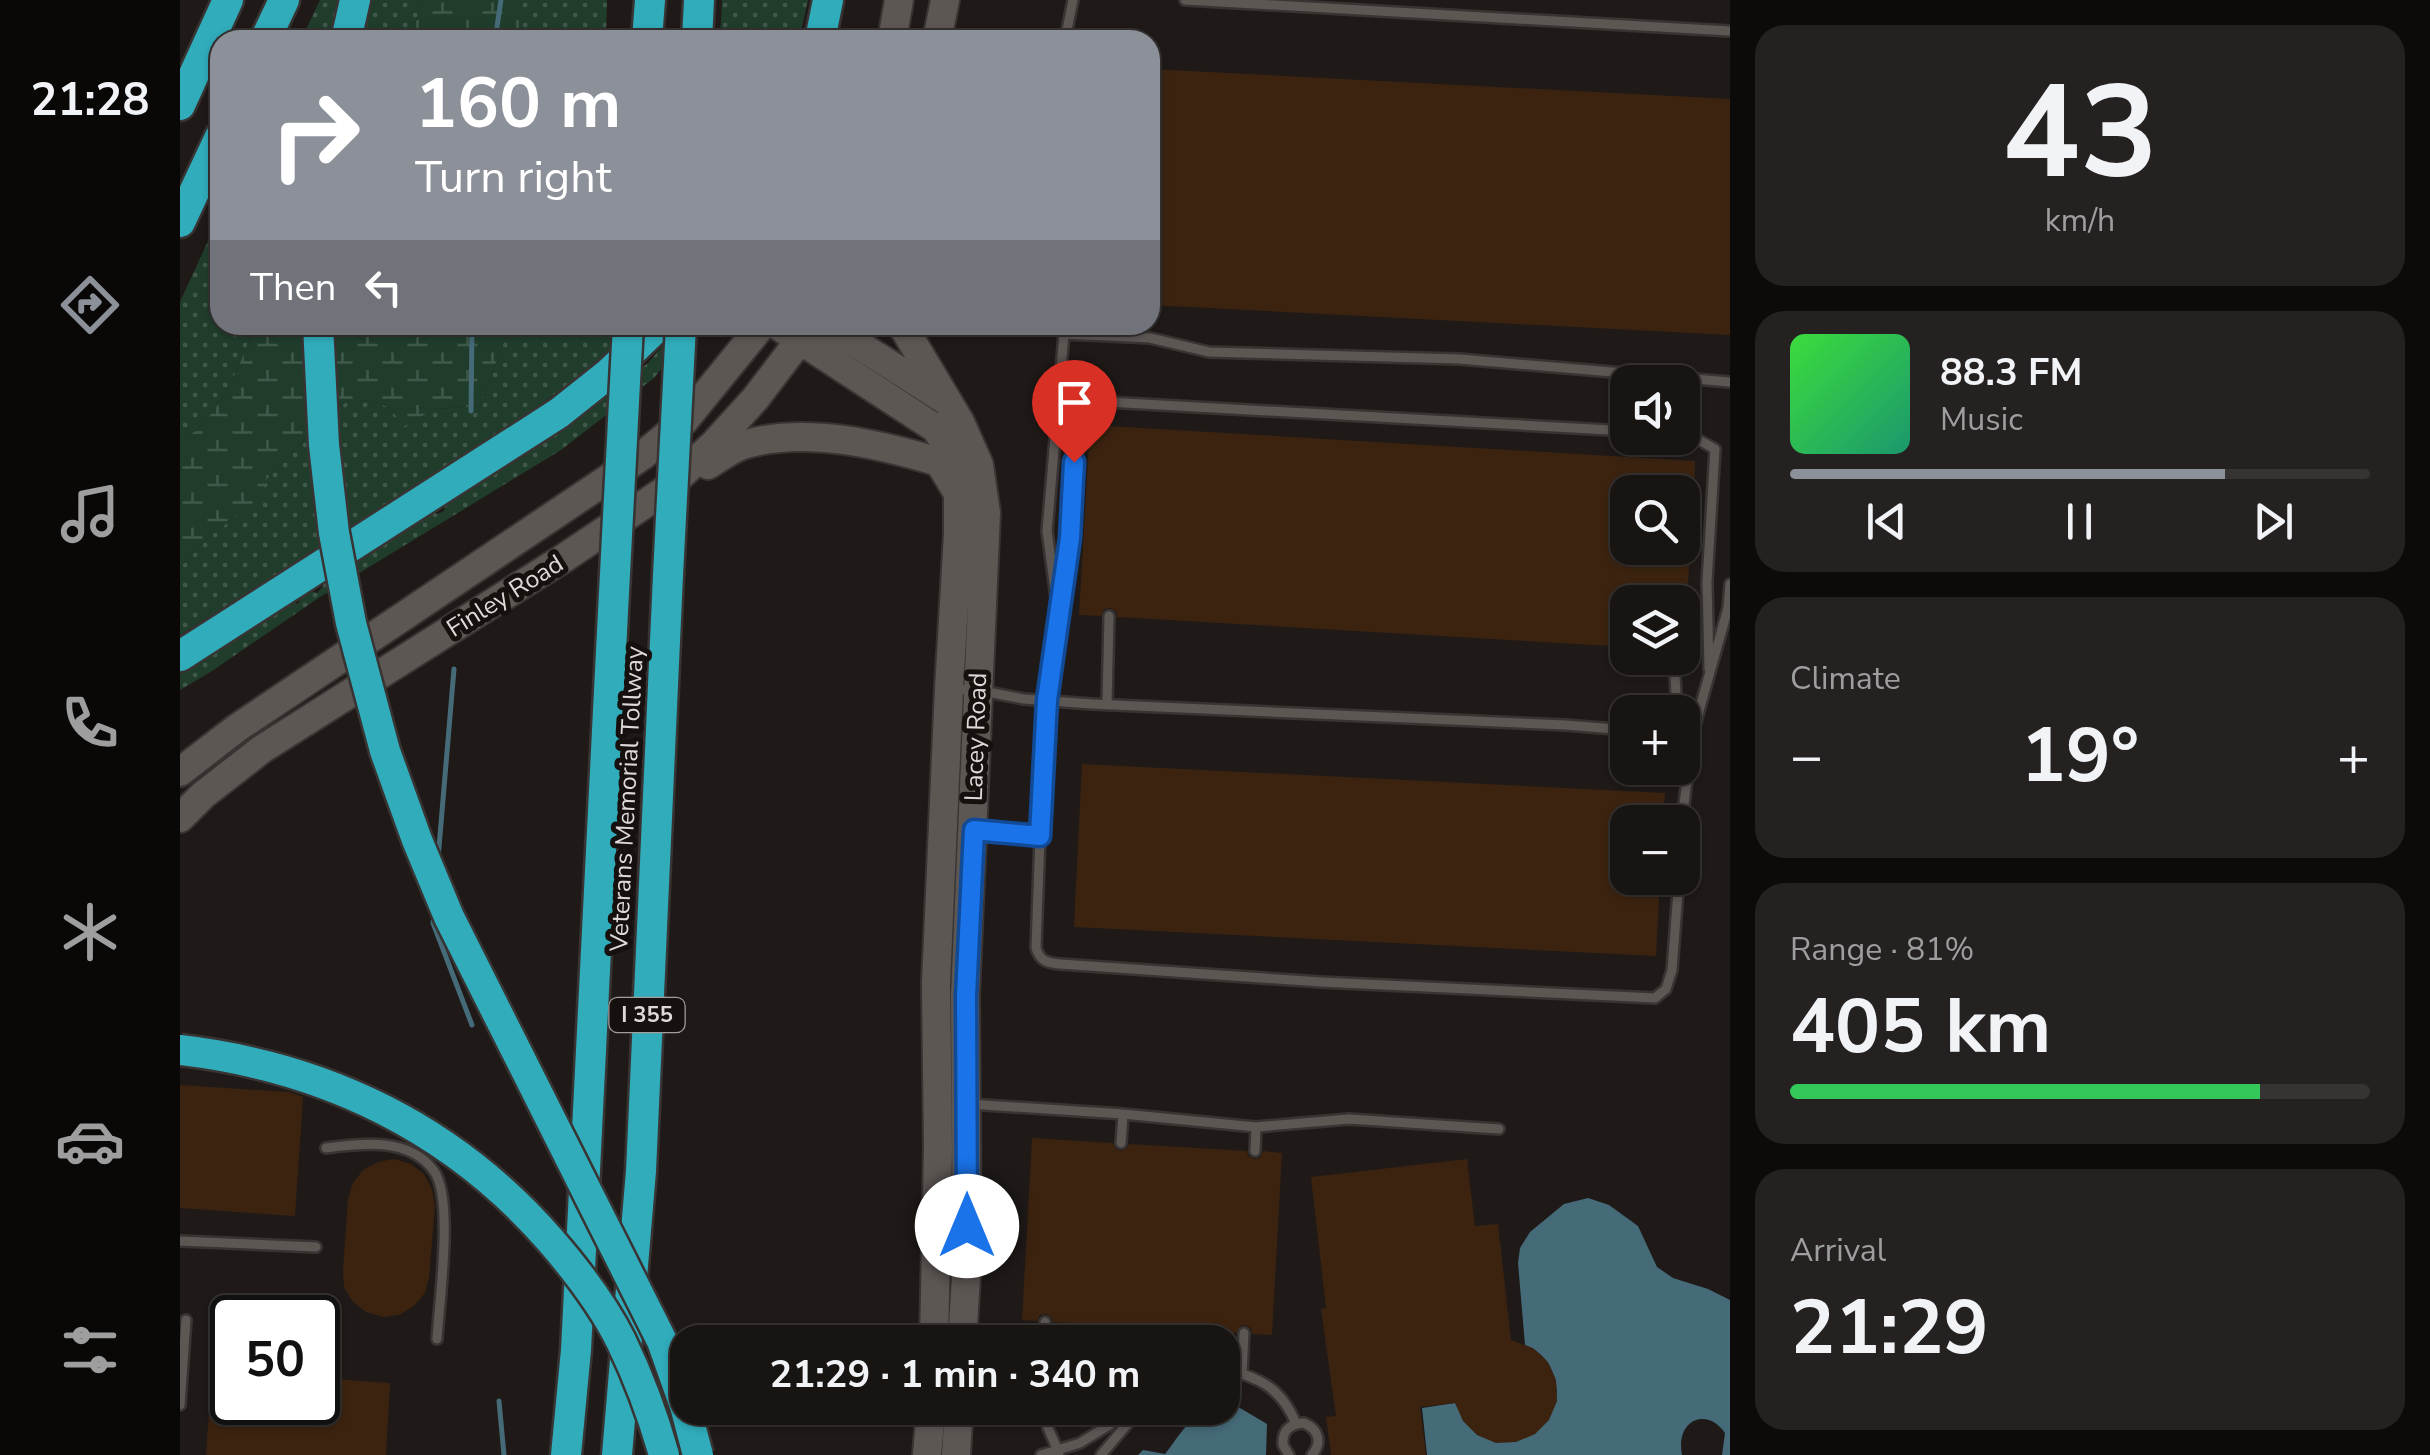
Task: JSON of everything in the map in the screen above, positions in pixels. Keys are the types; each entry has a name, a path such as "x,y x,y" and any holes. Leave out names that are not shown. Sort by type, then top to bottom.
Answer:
{"highway":[{"path":"214,30 228,0"},
{"path":"270,30 284,0"},
{"path":"348,30 355,0"},
{"path":"630,0 631,30"},
{"path":"648,30 650,0"},
{"path":"698,30 699,0"},
{"path":"822,30 828,0"},
{"path":"180,105 210,39"},
{"path":"180,222 210,158"},
{"path":"318,335 322,429 334,533 351,622 385,751 449,917 662,1342 698,1455"},
{"name":"Veterans Memorial Tollway","path":"566,1455 576,1350 627,335"},
{"path":"180,656 559,413 649,335"},
{"name":"Veterans Memorial Tollway","path":"617,1455 641,1171 680,335"},
{"path":"180,1050 265,1064 352,1094 460,1155 512,1198 561,1252 619,1338 653,1416 664,1455"},
{"path":"641,1171 648,1455"}],"main road":[{"path":"894,30 899,0"},
{"path":"939,30 945,0"},
{"name":"Finley Road","path":"180,772 253,718 642,456 684,421 754,335"},
{"name":"Finley Road","path":"180,818 262,748 562,560 664,491 756,398 793,335"},
{"name":"Lacey Road","path":"803,335 935,428 954,455 959,498 963,690 974,830 966,996 967,1262 963,1325"},
{"name":"Lacey Road","path":"843,335 947,402 979,465 986,512 944,828 936,983 934,1325"},
{"path":"908,335 947,402"},
{"path":"664,491 739,446 795,437 907,452 939,462 959,498"},
{"path":"928,1455 930,1425"},
{"path":"956,1455 958,1425"}],"lane":[{"path":"1067,30 1072,0"},
{"path":"1185,0 1730,31"},
{"path":"1059,616 1047,531 1060,335"},
{"path":"1116,335 1150,338 1209,352 1459,359 1730,382"},
{"path":"1610,430 1107,402 1075,424 1070,538 1047,700 1036,948 1043,960 1060,964 1654,998 1666,989 1672,970 1677,895"},
{"path":"1700,442 1715,449 1707,582 1710,669"},
{"path":"1700,699 1728,608 1730,584"},
{"path":"1107,704 1109,616"},
{"path":"963,690 1024,699 1107,704 1610,729"},
{"path":"944,828 1040,836"},
{"path":"936,1105 1123,1114 1256,1126 1350,1119 1499,1129"},
{"path":"1121,1143 1123,1114"},
{"path":"1255,1151 1256,1126"},
{"path":"326,1148 376,1144 400,1148 421,1158 436,1172 444,1197 437,1339"},
{"path":"180,1241 316,1247"},
{"path":"180,1406 186,1320"},
{"path":"1244,1333 1242,1372 1271,1386 1290,1407 1296,1424"},
{"path":"1289,1455 1282,1438 1290,1426 1304,1423 1315,1431 1318,1444 1312,1455"},
{"path":"1048,1425 1058,1452"},
{"path":"1041,1455 1080,1443 1111,1425"},
{"path":"1101,1455 1126,1425"}],"green space":[{"path":"320,0 348,0 341,30 306,30"},
{"path":"372,0 423,0 413,30 365,30"},
{"path":"423,0 522,0 522,30 413,30"},
{"path":"522,0 607,0 606,30 522,30"},
{"path":"722,0 808,0 801,30 720,30"},
{"path":"210,237 210,335 252,335 217,406 207,420 180,442 180,302"},
{"path":"252,335 506,335 480,406 434,409 403,427 393,412 381,404 348,400 267,479 260,498 209,537 180,567 180,442 207,420 235,374"},
{"path":"506,335 622,335 599,361 517,422 180,635 180,567 209,537 259,498 267,479 348,400 381,404 403,426 434,409 480,406"},
{"path":"672,335 689,335 654,378 561,450 320,597 180,690 180,671 290,601 298,604 307,590 317,593 323,586 322,580 432,511 444,511 445,503 588,409 648,363"}],"water":[{"path":"1588,1198 1609,1205 1638,1226 1657,1267 1673,1278 1730,1300 1730,1455 1722,1455 1725,1433 1709,1420 1701,1419 1683,1433 1682,1455 1427,1455 1422,1408 1455,1403 1470,1419 1507,1432 1542,1421 1553,1409 1557,1392 1552,1371 1541,1355 1525,1345 1520,1248 1530,1232 1564,1204"},
{"path":"1240,1408 1267,1424 1266,1455 1138,1455 1143,1450 1165,1454 1188,1425 1240,1425"}],"building":[{"path":"1160,70 1730,99 1730,335 1160,306"},
{"path":"1090,425 1695,461 1695,475 1610,475 1610,565 1689,565 1688,585 1610,585 1610,646 1117,617 1110,608 1104,609 1101,616 1079,615"},
{"path":"1082,764 1665,793 1664,805 1610,805 1610,895 1659,895 1656,956 1074,927"},
{"path":"180,1085 289,1092 303,1097 295,1216 180,1208"},
{"path":"1032,1138 1113,1143 1121,1151 1129,1144 1247,1151 1254,1159 1260,1158 1263,1151 1282,1153 1272,1335 1252,1334 1245,1325 1103,1325 1053,1322 1046,1314 1037,1321 1022,1320"},
{"path":"394,1159 411,1164 424,1174 435,1206 425,1293 399,1315 383,1317 366,1312 353,1302 344,1287 343,1270 348,1199 353,1183 363,1170"},
{"path":"1467,1159 1475,1226 1498,1224 1511,1340 1533,1348 1548,1362 1556,1380 1557,1401 1549,1420 1535,1434 1516,1442 1496,1443 1477,1435 1463,1421 1455,1403 1420,1407 1426,1455 1331,1455 1326,1417 1336,1416 1321,1309 1326,1308 1311,1177"},
{"path":"340,1380 390,1383 386,1455 206,1455 210,1398 210,1425 340,1425"}],"waterway":[{"path":"496,30 501,0"},
{"path":"471,411 472,335"},
{"path":"438,859 454,669"},
{"path":"434,915 433,923 472,1025"},
{"path":"499,1401 504,1455"}],"route":[{"path":"967,1226 966,996 974,830 1040,836 1047,700 1070,538 1074,462"}]}
